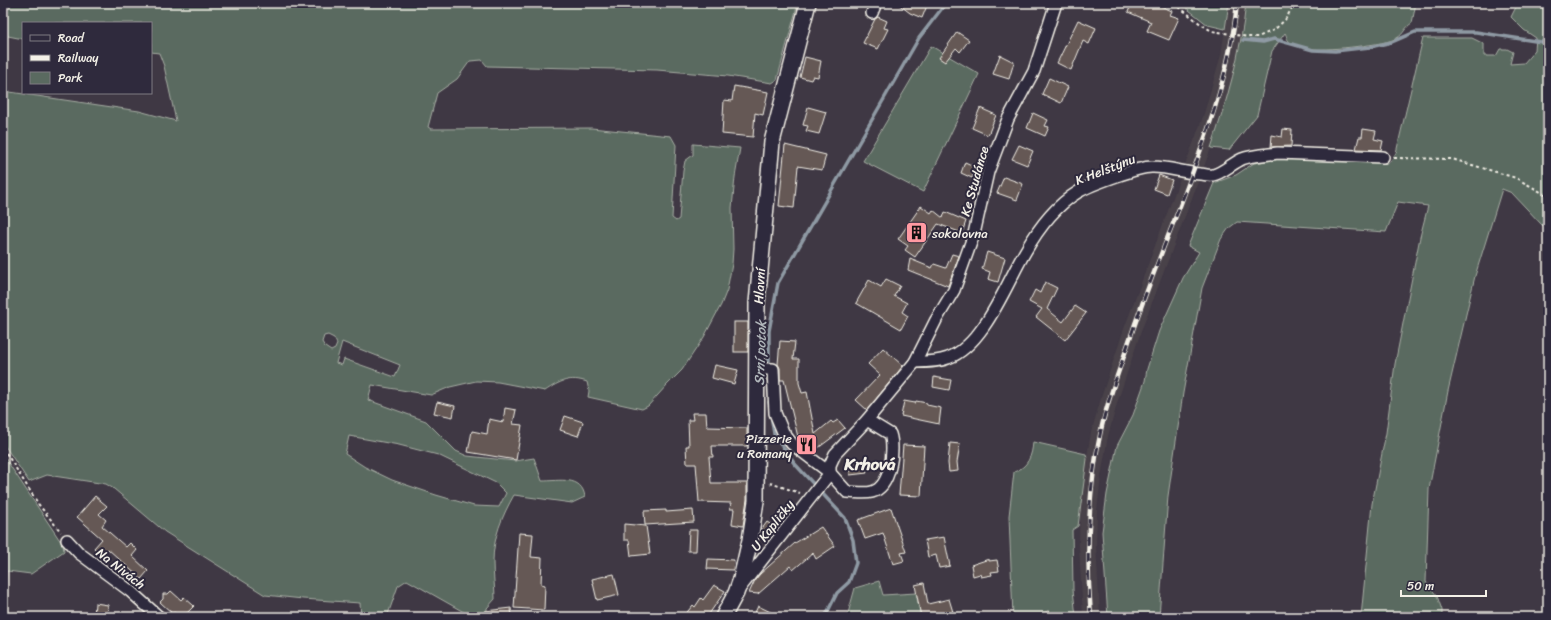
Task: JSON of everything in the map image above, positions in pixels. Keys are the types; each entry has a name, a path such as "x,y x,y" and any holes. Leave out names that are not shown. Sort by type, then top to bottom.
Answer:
{"street":[{"name":"Hlavní","path":"723,617 736,593 750,540 756,501 764,369 757,303 772,142 808,3"},
{"name":"Ke Studánce","path":"867,420 915,362 956,283 974,234 988,172 1008,119 1034,71 1056,3"},
{"name":"K Helštýnu","path":"915,362 933,362 949,358 963,349 975,338 1000,301 1037,232 1061,205 1084,189 1122,174 1152,167 1192,174 1213,175 1243,159 1278,153 1383,157"},
{"path":"764,369 775,413 783,432 792,444 827,478 847,492 872,492 882,488 887,478 892,452 892,440 890,434 867,420"},
{"name":"U Kapličky","path":"736,593 810,495 827,478 830,465 835,454 867,420"},
{"name":"Na Nivách","path":"67,540 79,553 130,591 159,617"}],"path":[{"path":"1174,3 1212,31 1258,38 1274,30 1285,20 1295,3"},
{"path":"1383,157 1452,159 1516,178 1548,196"},
{"path":"3,448 39,506 67,540"},
{"path":"764,481 810,495"}],"shaded area":[{"path":"1229,3 1246,3 1238,59 1211,148 1140,334 1118,400 1108,436 1097,510 1096,545 1100,617 1083,617 1079,545 1080,509 1091,433 1124,329 1203,117 1221,55"}],"green space":[{"path":"3,3 798,3 777,80 772,83 728,76 657,70 487,66 482,60 470,61 457,79 437,93 428,127 431,129 591,128 671,136 676,145 672,218 676,221 679,219 685,161 693,155 693,144 740,148 732,208 732,264 727,290 721,305 704,337 682,370 648,406 642,409 588,397 589,391 587,382 575,379 560,382 545,391 498,382 476,381 450,387 431,395 372,385 368,400 426,421 456,451 467,456 515,461 534,458 542,481 562,480 575,482 583,490 585,497 572,503 514,495 502,519 496,536 493,553 495,599 487,608 487,612 469,615 407,580 398,586 387,617 361,617 360,603 265,595 165,532 106,484 47,475 29,482 3,443 3,91 139,111 176,121 164,66 159,53 152,52 152,22 22,22 22,39 3,35","holes":["328,335 334,338 337,344 335,349 331,351 325,347 322,342 324,336","342,342 400,365 395,377 344,359 342,365 336,363","349,436 399,445 438,455 496,483 506,493 499,507 474,506 392,480 365,467 345,454"]},
{"path":"1180,3 1229,3 1225,29 1208,25"},
{"path":"1246,3 1416,3 1412,23 1401,35 1391,41 1344,48 1315,49 1293,44 1289,41 1285,33 1272,51 1257,115 1229,150 1211,148 1233,76 1241,40"},
{"path":"1518,3 1548,3 1548,228 1542,225 1512,193 1502,189 1475,276 1448,391 1429,489 1426,582 1437,596 1442,610 1442,617 1361,617 1372,504 1386,433 1395,364 1420,237 1428,206 1398,202 1386,232 1237,222 1229,228 1221,239 1202,288 1183,393 1168,496 1159,617 1108,617 1102,532 1107,494 1117,446 1133,415 1145,381 1147,369 1159,331 1183,278 1199,252 1188,246 1214,183 1236,175 1254,163 1280,159 1389,163 1396,153 1423,38 1472,38 1484,44 1484,56 1496,56 1500,49 1507,49 1513,52 1510,64 1524,63 1535,50 1536,38 1524,30 1511,17"},
{"path":"931,46 979,74 923,192 863,161"},
{"path":"1033,442 1086,454 1087,459 1078,526 1072,530 1073,590 1076,617 1052,617 1049,610 1044,613 1043,617 1013,617 1009,516 1014,472 1026,464 1032,452"},
{"path":"3,455 63,545 64,551 31,574 7,571 5,607 3,607"},
{"path":"879,581 883,595 916,593 921,617 847,617 855,588"}],"building":[{"path":"897,3 928,3 922,18 910,13"},
{"path":"1132,3 1154,3 1172,11 1170,15 1179,18 1169,40 1147,31 1151,22 1128,12"},
{"path":"878,17 887,21 884,28 888,29 878,49 863,43 875,19"},
{"path":"1078,20 1096,28 1089,44 1083,41 1071,70 1057,63"},
{"path":"957,32 969,40 960,52 956,48 945,62 939,58"},
{"path":"1000,55 1014,62 1009,79 993,74"},
{"path":"805,57 821,61 818,77 813,76 811,80 800,77"},
{"path":"1049,78 1068,87 1061,103 1042,94"},
{"path":"734,86 768,92 763,115 755,113 753,137 722,134 724,100 732,101"},
{"path":"808,107 826,112 819,134 806,131 808,126 803,125"},
{"path":"980,108 996,115 988,135 972,128"},
{"path":"1033,113 1048,120 1045,126 1049,127 1045,136 1027,128"},
{"path":"1283,129 1292,130 1291,146 1271,147 1272,135 1282,137"},
{"path":"1363,129 1376,131 1374,139 1383,141 1381,150 1356,149 1359,137 1362,137"},
{"path":"785,145 826,155 822,170 798,166 794,208 779,206"},
{"path":"1019,145 1033,151 1027,165 1012,159"},
{"path":"965,162 976,167 972,178 961,173"},
{"path":"1159,175 1172,180 1167,194 1154,189"},
{"path":"1004,177 1023,184 1017,200 997,193"},
{"name":"sokolovna","path":"921,206 931,213 933,210 943,218 945,212 966,221 962,233 938,224 915,257 905,250 908,246 898,239"},
{"path":"987,252 1005,258 998,282 988,279 990,272 982,269"},
{"path":"952,254 959,256 948,286 908,270 910,259 932,268 934,264 946,268"},
{"path":"886,279 900,286 894,296 907,303 902,312 908,316 901,329 856,303 869,280 881,287"},
{"path":"1045,282 1057,288 1047,309 1063,322 1075,306 1086,313 1065,340 1036,317 1042,309 1029,302 1035,290 1040,293"},
{"path":"734,322 748,322 748,352 734,352"},
{"path":"780,341 795,342 793,359 799,359 799,383 802,393 807,392 815,434 831,421 833,423 838,420 845,428 818,448 812,450 799,441 784,380 780,380 780,368 778,364"},
{"path":"883,348 903,366 867,410 856,400 880,375 868,364"},
{"path":"715,365 738,370 734,384 712,378"},
{"path":"934,377 951,380 949,390 933,387"},
{"path":"904,401 927,403 927,405 941,408 939,424 901,416"},
{"path":"437,402 455,406 453,417 434,413"},
{"path":"505,408 516,410 513,424 522,425 516,460 468,452 472,431 487,434 489,419 503,422"},
{"path":"692,413 706,413 707,427 747,428 747,446 712,446 713,457 709,457 711,483 747,483 747,499 743,526 732,524 734,509 730,509 731,503 699,502 696,464 687,464 686,446 689,446 688,420 693,420"},
{"path":"565,416 583,422 578,436 560,430"},
{"path":"950,443 960,444 957,462 958,471 949,472 948,463"},
{"path":"903,445 924,446 921,496 899,495"},
{"path":"865,461 867,473 850,475 849,463"},
{"path":"95,496 107,506 99,514 106,520 102,526 126,547 130,543 137,550 132,556 148,571 141,579 108,549 102,556 94,548 102,539 77,517"},
{"path":"891,508 906,552 901,553 904,561 893,564 883,533 865,539 858,520"},
{"path":"666,510 666,512 693,510 694,522 645,525 644,511"},
{"path":"767,522 775,527 770,536 761,530"},
{"path":"624,524 646,526 650,554 631,556 629,540 624,540"},
{"path":"821,527 835,546 816,559 813,553 793,570 790,566 758,594 749,593 755,580 760,574 795,543"},
{"path":"689,530 697,530 696,551 688,551"},
{"path":"519,533 533,534 531,557 542,558 541,584 545,585 544,610 514,608"},
{"path":"944,537 950,566 939,568 936,555 928,557 925,540"},
{"path":"708,559 734,560 733,570 707,569"},
{"path":"989,559 989,561 997,560 999,571 991,572 992,575 981,577 980,574 973,576 971,565"},
{"path":"614,574 619,595 597,600 592,579"},
{"path":"924,583 928,604 949,599 953,612 929,617 921,617 915,585"},
{"path":"714,585 725,591 707,617 683,617 693,605 695,607 701,598 703,600"},
{"path":"171,591 181,600 184,597 194,606 183,617 179,617 174,612 173,614 160,602 163,599 163,594 168,594"},
{"path":"95,603 108,605 107,617 94,616"},
{"path":"758,606 781,617 753,617"},
{"path":"511,608 512,617 486,617 485,611"}],"waterway":[{"name":"Srní potok","path":"769,367 769,331 778,283 919,38 946,3"},
{"path":"1243,40 1263,42 1274,39 1313,50 1335,51 1370,47 1392,42 1415,32 1476,32 1548,43"},
{"name":"Srní potok","path":"769,402 774,434 794,463 845,518 853,540 856,563 849,582 837,593 825,617"}],"railway":[{"path":"1091,617 1088,571 1090,503 1092,481 1102,425 1136,320 1189,181 1215,106 1229,55 1237,3"}],"place":[{"name":"sokolovna","path":"917,233"},
{"name":"Pizzerie u Romany","path":"807,445"}],"district":[{"name":"Krhová","path":"870,464"}]}
